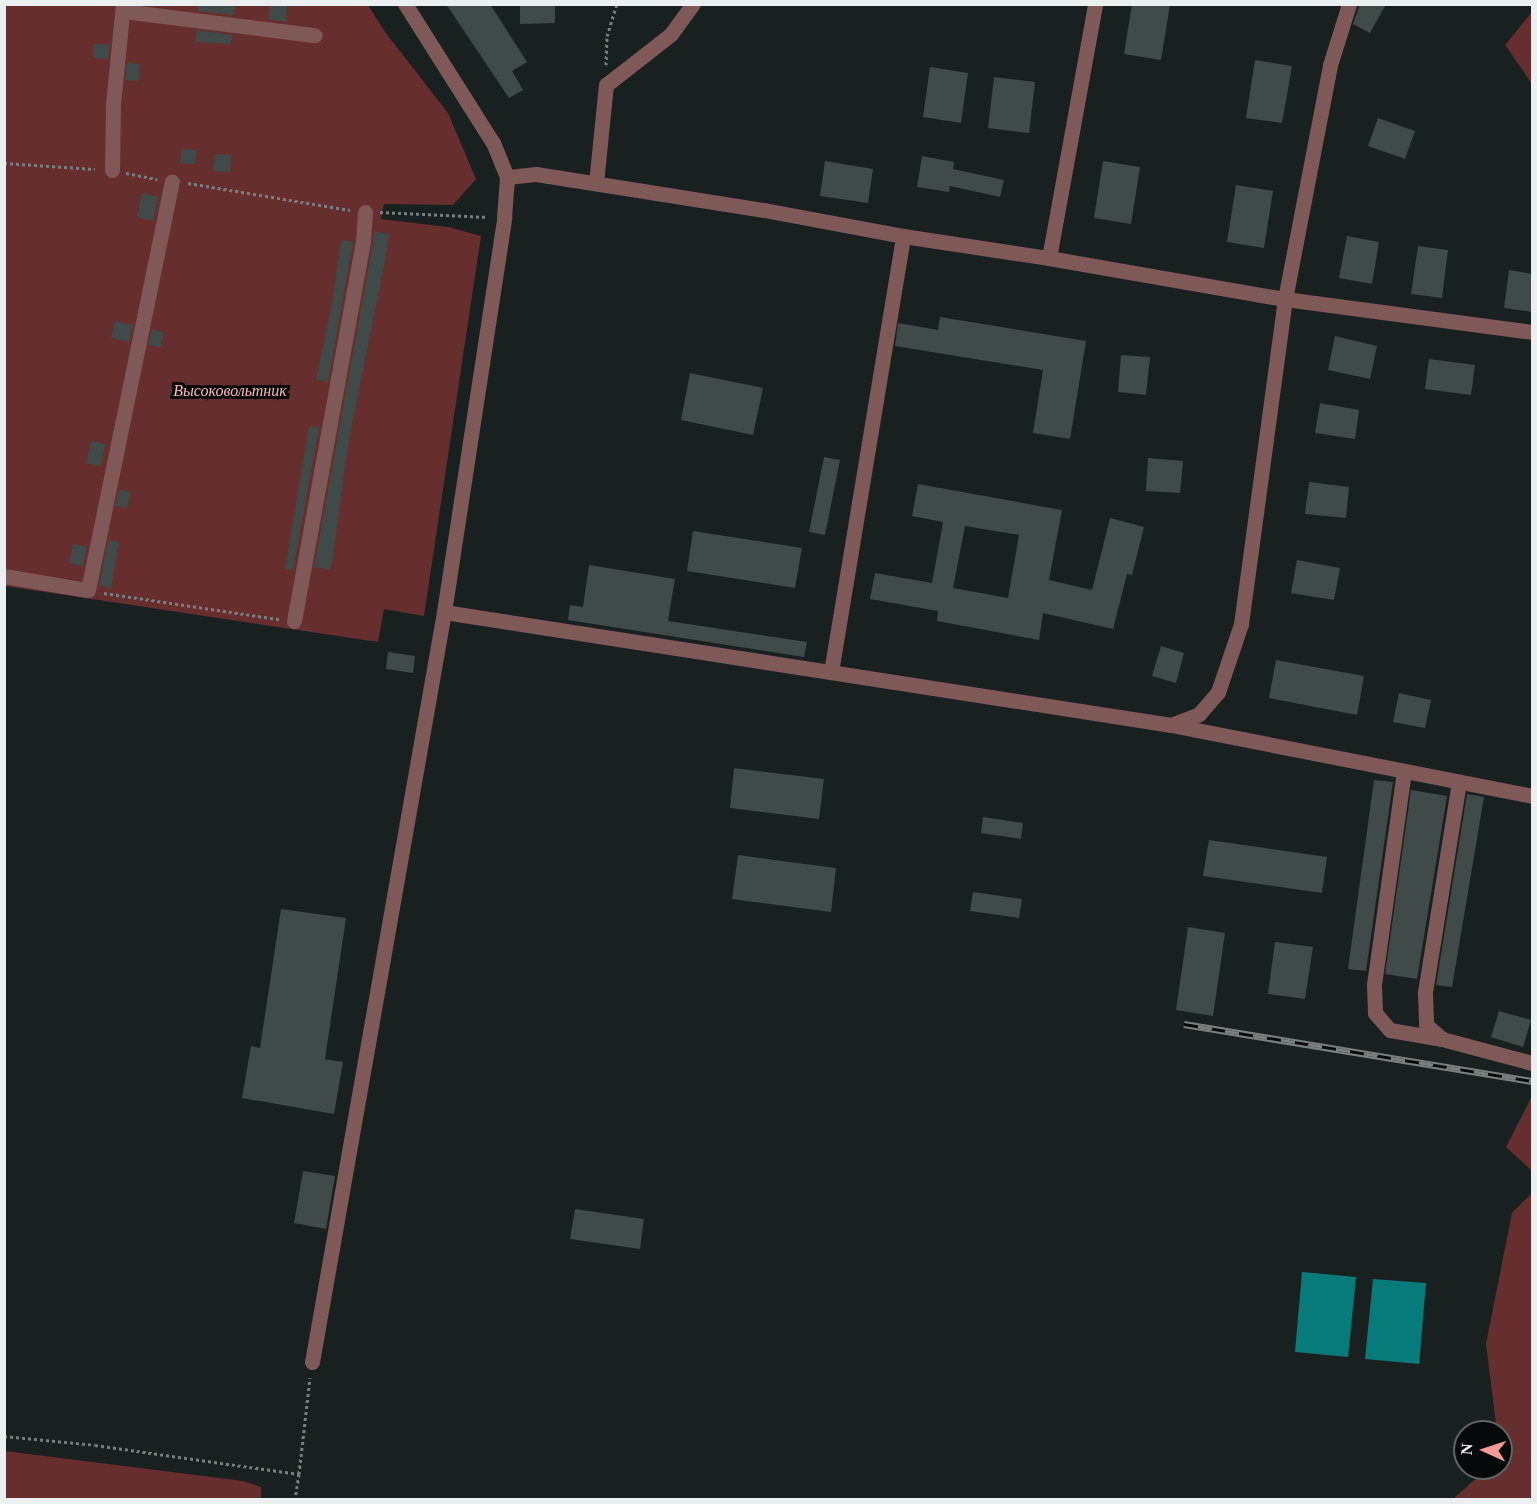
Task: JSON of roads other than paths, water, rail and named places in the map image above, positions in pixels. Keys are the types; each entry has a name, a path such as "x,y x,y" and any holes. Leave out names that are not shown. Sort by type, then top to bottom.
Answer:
{"street":[{"path":"312,1362 444,612 504,218 507,177 493,143 405,4"},
{"path":"596,183 606,85 671,34 693,4"},
{"path":"1049,258 1095,4"},
{"path":"1171,725 1199,714 1218,692 1241,624 1285,299 1330,65 1349,4"},
{"path":"112,170 113,104 123,8 314,35"},
{"path":"507,177 536,174 596,183 1285,299 1533,332"},
{"path":"4,576 88,590 172,182"},
{"path":"294,621 357,276 365,212"},
{"path":"831,672 903,236"},
{"path":"444,612 1171,725 1533,796"},
{"path":"1404,771 1374,984 1375,1013 1390,1030 1442,1040 1533,1063"},
{"path":"1442,1040 1426,1025 1425,993 1459,782"}],"water":[{"path":"1302,1272 1356,1277 1348,1357 1295,1352"},
{"path":"1373,1279 1426,1283 1419,1364 1365,1359"}],"railway":[{"path":"1184,1024 1532,1081"}],"park label":[{"name":"Высоковольтник","path":"230,391"}]}
